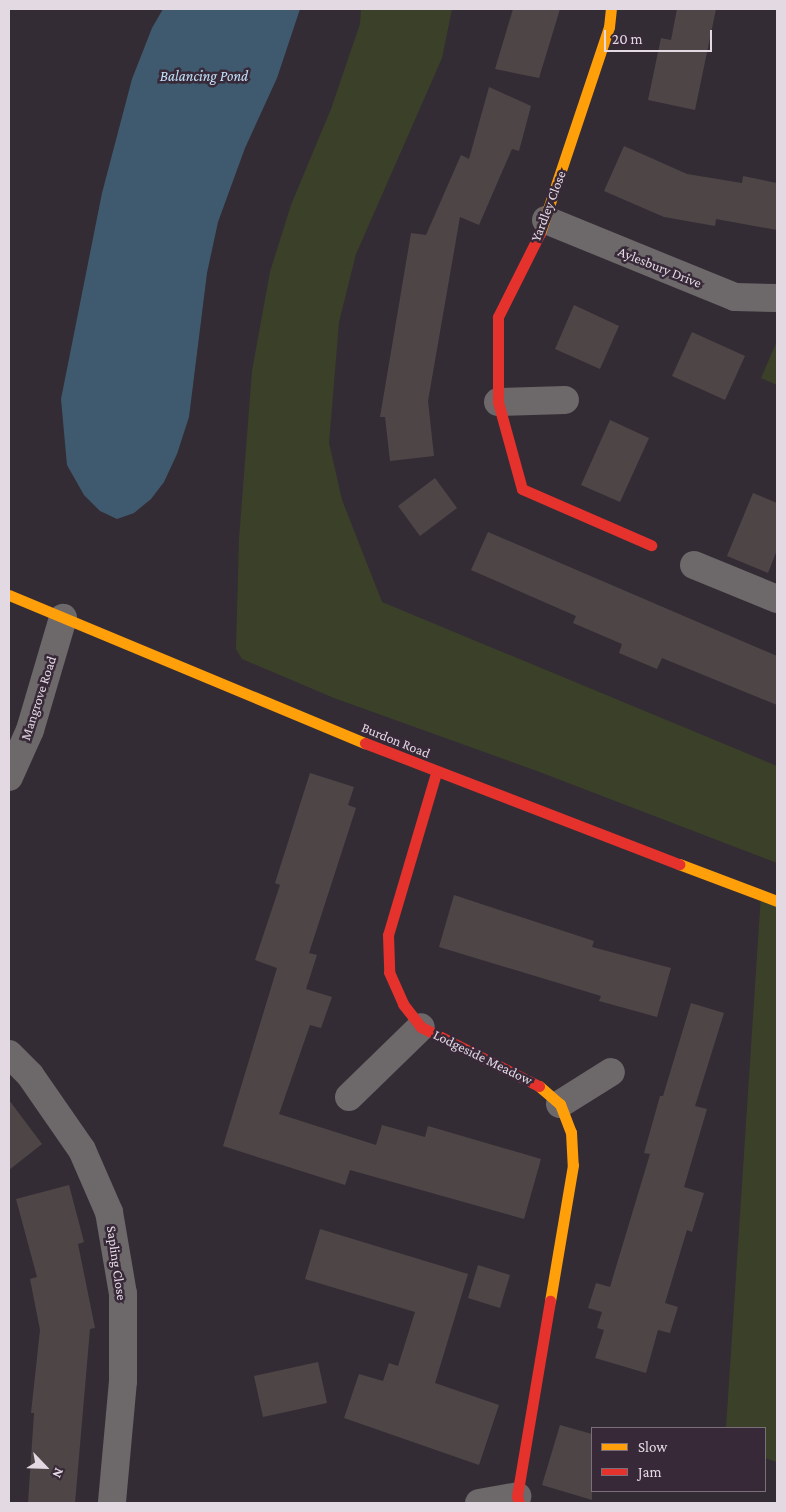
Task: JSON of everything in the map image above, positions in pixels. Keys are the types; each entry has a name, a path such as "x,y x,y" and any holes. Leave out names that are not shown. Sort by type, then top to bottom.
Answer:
{"street":[{"name":"Yardley Close","path":"610,9 609,27 546,220 498,317 498,402 522,489 651,545"},
{"name":"Aylesbury Drive","path":"546,220 735,297 777,298"},
{"path":"498,402 565,400"},
{"path":"694,566 777,599"},
{"name":"Burdon Road","path":"9,595 436,773 777,901"},
{"name":"Mangrove Road","path":"9,777 30,730 63,618"},
{"name":"Lodgeside Meadow","path":"436,773 388,935 389,972 403,1004 421,1027 535,1082 560,1104 571,1132 573,1165 518,1499 479,1503"},
{"path":"349,1097 421,1027"},
{"name":"Sapling Close","path":"9,1054 30,1075 82,1150 109,1212 123,1294 123,1381 112,1503"},
{"path":"560,1104 612,1072"}],"green space":[{"path":"361,9 452,9 442,58 356,254 339,322 329,443 342,500 382,602 777,766 777,863 537,771 334,698 242,659 236,649 239,539 252,371 270,272 291,205 331,109 360,24"},
{"path":"777,341 777,385 761,378"},
{"path":"761,895 777,901 777,1462 766,1458 766,1427 726,1427"}],"water":[{"name":"Balancing Pond","path":"163,9 300,9 277,78 245,148 218,222 207,273 189,417 177,454 164,482 151,499 134,513 117,519 100,511 84,495 67,465 61,399 102,193 132,79 152,28"}],"building":[{"path":"513,9 560,9 539,78 495,69"},
{"path":"677,9 716,9 695,110 648,100 661,38 671,40"},
{"path":"489,87 531,106 519,151 512,149 479,225 460,217 428,401 434,456 390,461 385,417 380,417 411,233 426,235 461,155 469,159"},
{"path":"624,146 687,174 742,183 743,176 777,183 777,230 716,219 715,226 664,217 604,191"},
{"path":"574,305 619,326 600,369 555,349"},
{"path":"692,332 745,356 725,400 672,376"},
{"path":"610,420 649,438 620,502 581,485"},
{"path":"435,478 457,508 420,536 398,506"},
{"path":"753,493 777,503 777,550 768,573 727,556"},
{"path":"488,532 777,656 777,705 662,658 657,669 619,653 622,644 573,623 576,616 471,570"},
{"path":"310,773 354,787 348,805 356,808 309,953 317,955 306,989 332,997 321,1028 310,1025 279,1114 376,1145 382,1125 425,1137 428,1126 541,1159 524,1219 350,1170 345,1185 223,1146 277,968 255,960 280,885 275,883"},
{"path":"454,895 594,941 592,947 671,968 657,1017 599,1001 601,996 439,947"},
{"path":"691,1003 724,1013 695,1106 707,1109 684,1187 704,1193 692,1232 687,1230 665,1303 678,1307 670,1333 658,1330 646,1373 595,1358 604,1330 597,1328 602,1312 588,1308 596,1283 610,1287 650,1154 644,1153 660,1096 663,1096"},
{"path":"9,1100 42,1144 9,1170"},
{"path":"69,1185 84,1242 78,1244 95,1328 90,1329 75,1503 28,1503 34,1413 31,1413 40,1330 30,1279 37,1277 16,1199"},
{"path":"320,1229 468,1274 435,1383 499,1405 479,1465 344,1418 359,1374 383,1381 389,1363 398,1366 415,1312 305,1279"},
{"path":"478,1265 510,1275 500,1308 468,1298"},
{"path":"318,1362 327,1403 263,1417 254,1376"},
{"path":"560,1425 591,1434 592,1500 542,1485"}],"traffic: slow":[{"path":"540,233 609,27 611,9"},
{"path":"9,595 365,743"},
{"path":"679,864 777,901"},
{"path":"539,1086 560,1104 571,1132 573,1165 550,1301"}],"traffic: jam":[{"path":"540,233 498,317 498,402 522,489 651,545"},
{"path":"365,743 679,864"},
{"path":"436,773 388,935 389,972 403,1004 421,1027 539,1086"},
{"path":"519,1503 517,1496 550,1301"}]}
